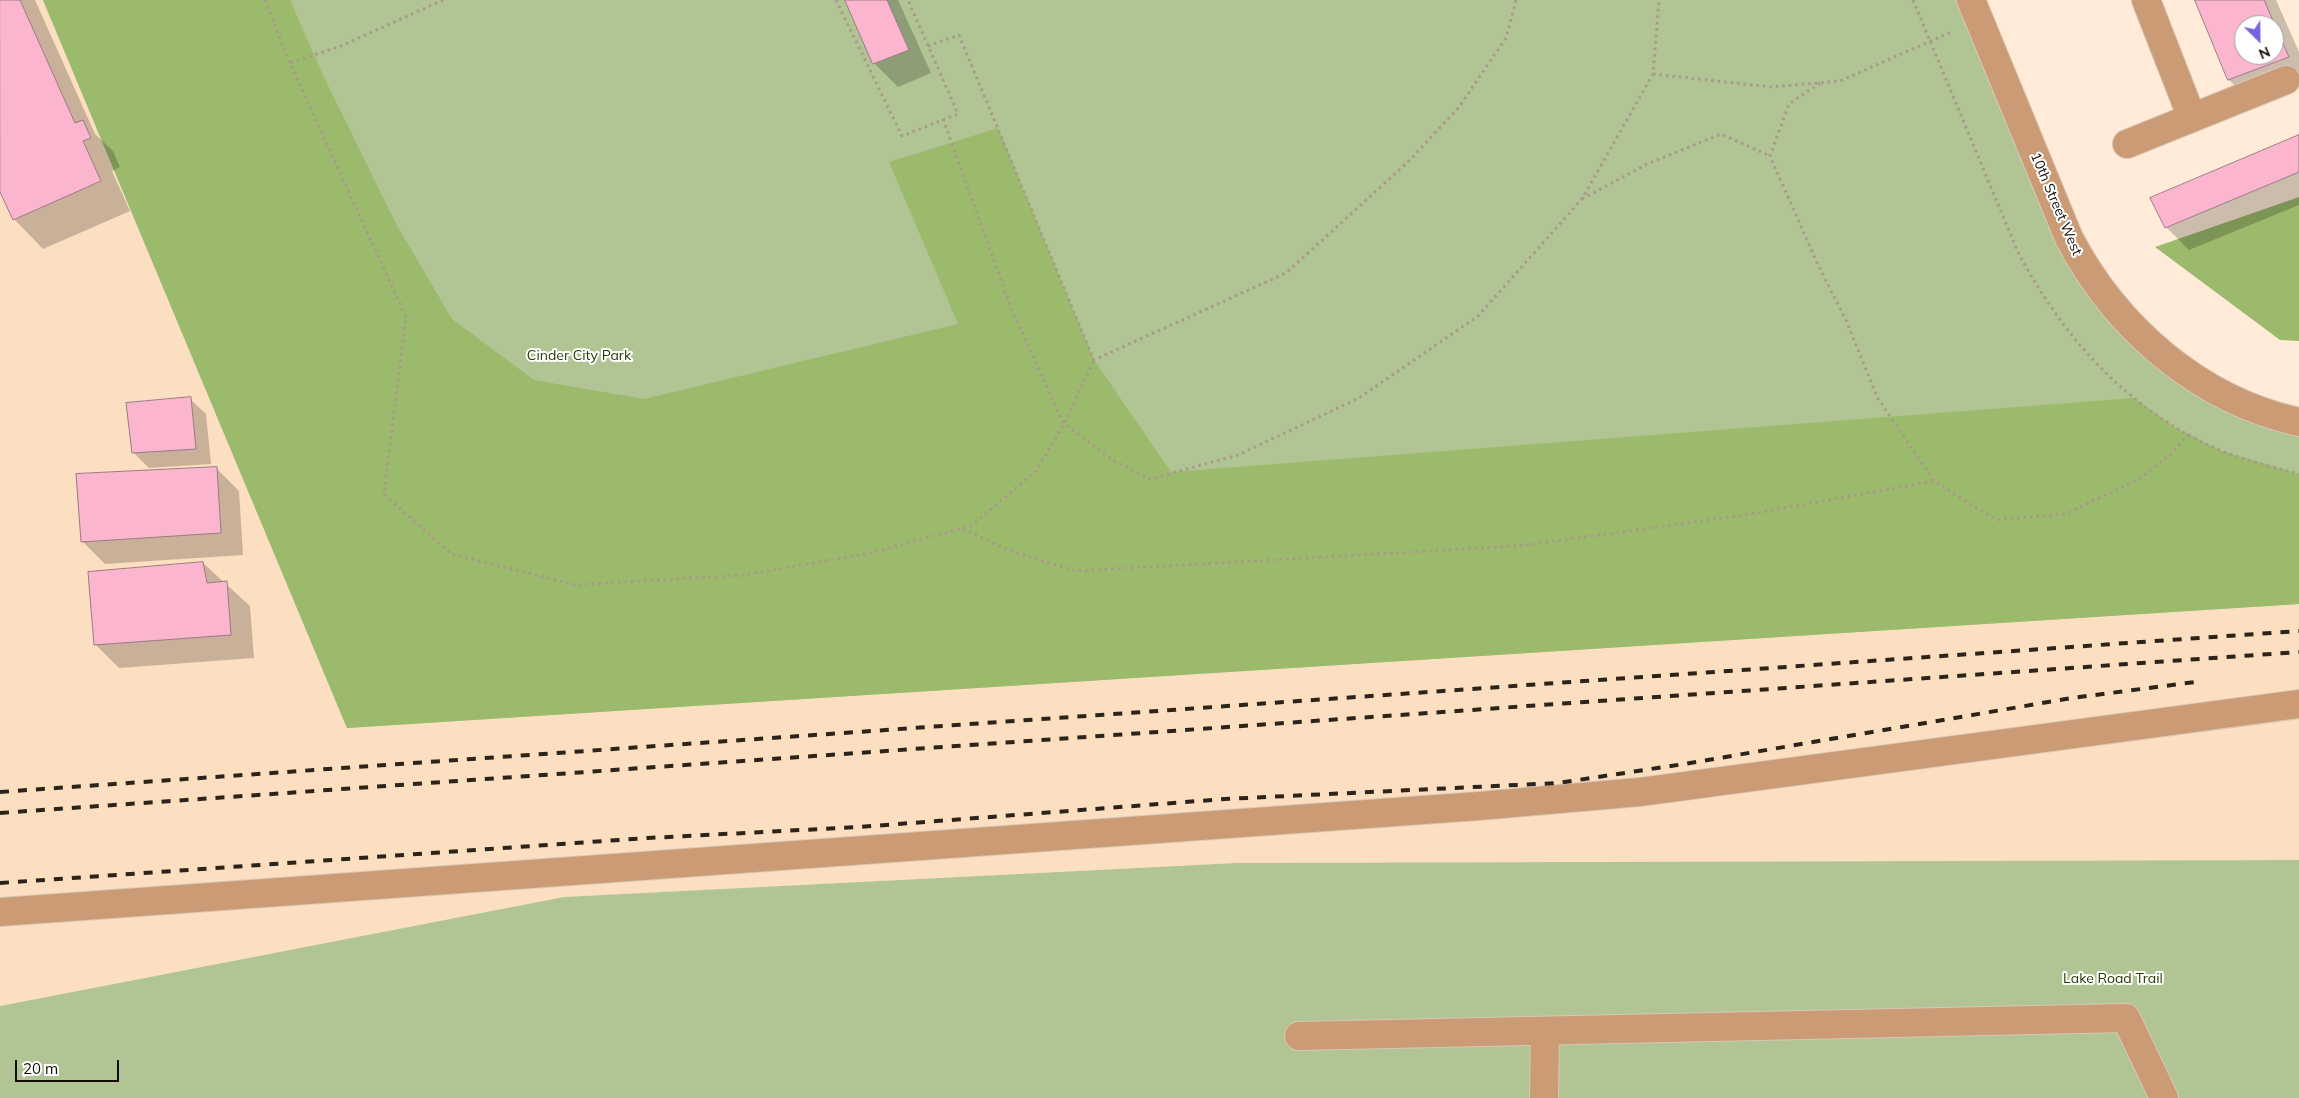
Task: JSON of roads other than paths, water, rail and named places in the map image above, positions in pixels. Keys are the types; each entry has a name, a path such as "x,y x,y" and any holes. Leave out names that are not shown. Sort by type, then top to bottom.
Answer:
{"street":[{"path":"2146,0 2192,118"},
{"name":"10th Street West","path":"1974,9 2069,238 2083,265 2102,293 2126,320 2184,372 2231,398 2258,410 2299,422"},
{"path":"2127,144 2286,80"},
{"path":"0,912 1479,806 1630,793 2099,733 2299,704"},
{"path":"1299,1036 2126,1018 2164,1098"},
{"path":"1544,1098 1545,1030"}],"railway":[{"path":"0,792 2299,631"},
{"path":"0,813 2299,652"},
{"path":"0,883 648,838 859,827 1225,799 1558,783 1684,764 2072,698 2195,682"}],"park label":[{"name":"Cinder City Park","path":"579,356"},
{"name":"Lake Road Trail","path":"2113,979"}]}
